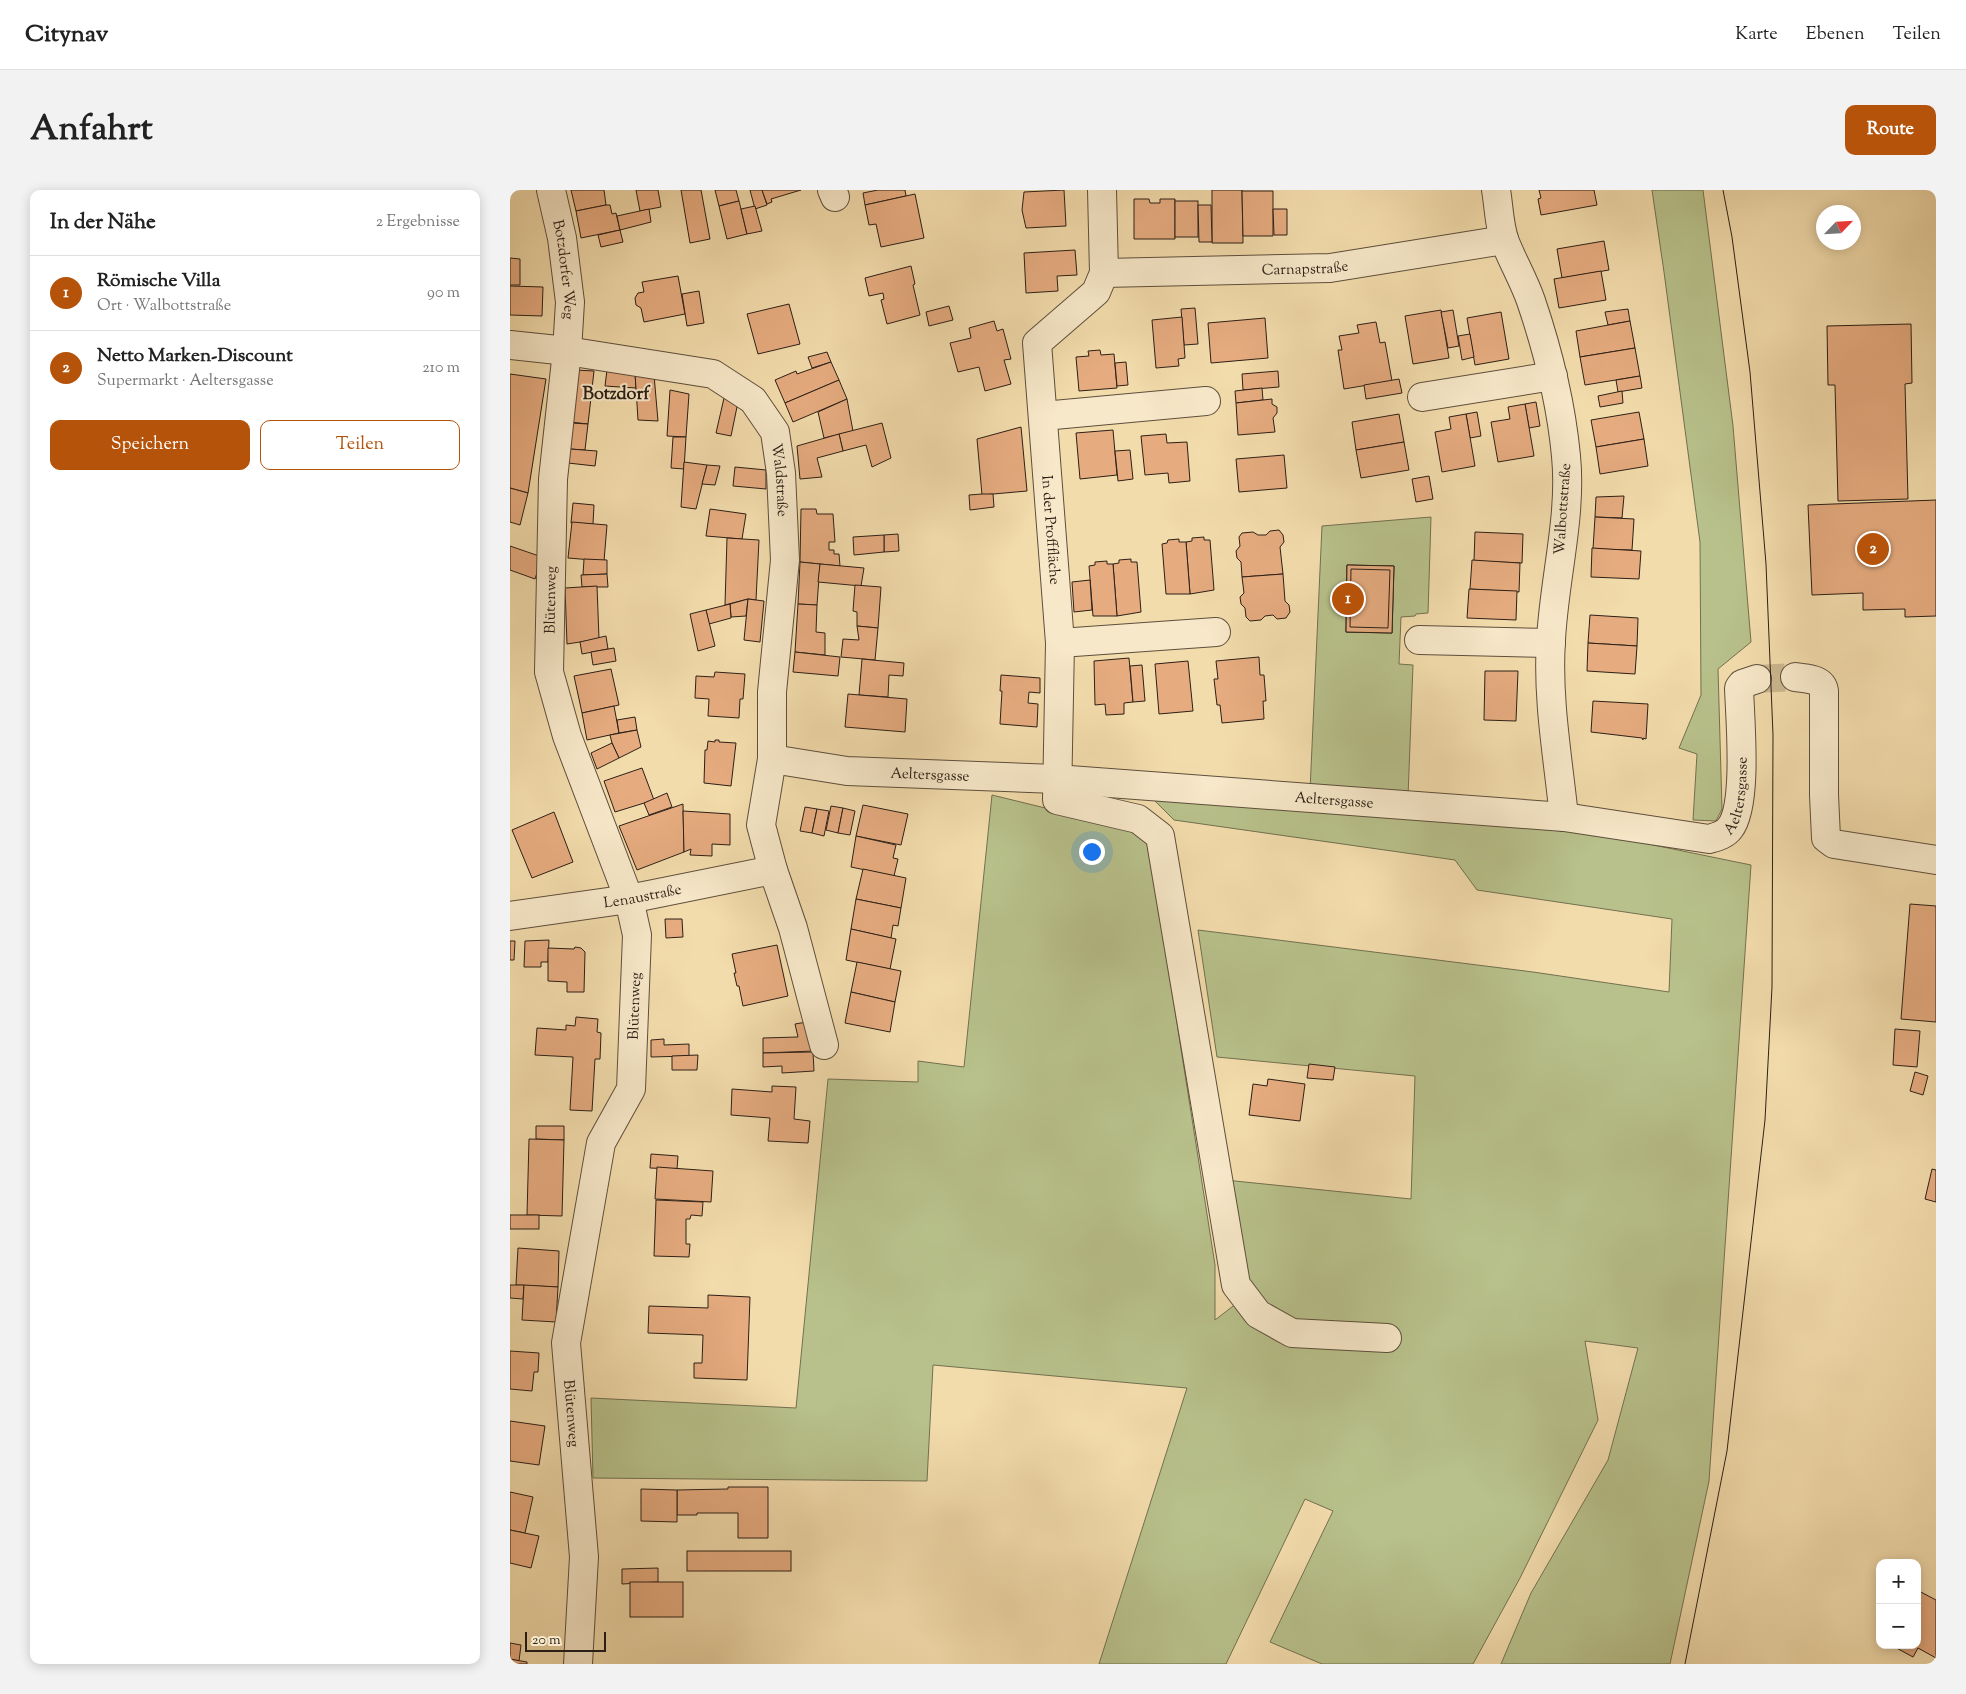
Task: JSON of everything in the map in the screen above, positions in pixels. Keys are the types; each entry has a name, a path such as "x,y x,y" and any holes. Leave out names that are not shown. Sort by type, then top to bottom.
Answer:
{"street":[{"name":"Botzdorfer Weg","path":"551,190 562,238 570,302 567,351"},
{"name":"In der Profffläche","path":"1102,190 1104,273 1096,292 1037,343 1060,643 1056,800 1138,819 1160,836 1236,1285 1258,1314 1292,1333 1387,1338"},
{"name":"Walbottstraße","path":"1496,190 1504,240 1530,300 1553,376 1561,416 1566,457 1566,503 1550,643 1551,696 1564,817"},
{"name":"Carnapstraße","path":"1104,273 1330,268 1504,240"},
{"name":"Waldstraße","path":"510,345 567,351 713,374 753,400 775,432 782,473 785,560 772,692 772,759"},
{"name":"Blütenweg","path":"567,351 553,479 549,672 567,736 629,899 637,935 631,1089 601,1143 566,1343 584,1557 578,1664"},
{"path":"1422,398 1553,376"},
{"path":"1043,416 1206,402"},
{"path":"1060,643 1216,632"},
{"path":"1419,640 1550,643"},
{"path":"1794,678 1820,682 1823,685 1826,838 1834,844 1936,860"},
{"name":"Aeltersgasse","path":"772,759 847,771 1056,779 1564,817 1709,839 1720,835 1730,828 1742,793 1739,688 1747,681 1757,679"},
{"path":"772,759 761,825 793,928 824,1045"},
{"name":"Lenaustraße","path":"510,916 629,899 774,870"}],"green space":[{"path":"1652,190 1703,190 1733,426 1751,642 1718,669 1722,809 1716,821 1693,820 1697,754 1679,748 1701,695 1700,542"},
{"path":"1431,517 1428,613 1401,617 1399,664 1413,665 1408,797 1310,791 1322,526"},
{"path":"992,795 1127,828 1149,845 1215,1265 1215,1320 1250,1293 1225,1180 1411,1199 1415,1076 1217,1057 1198,930 1533,972 1669,992 1672,919 1477,890 1455,860 1174,820 1151,797 1590,832 1751,865 1709,1481 1670,1664 1501,1664 1531,1593 1608,1460 1638,1348 1585,1341 1598,1420 1520,1578 1473,1664 1322,1664 1270,1642 1333,1511 1305,1499 1226,1664 1099,1664 1187,1388 933,1365 927,1481 593,1478 591,1398 796,1408 828,1079 918,1082 918,1061 964,1067"}],"building":[{"path":"571,190 604,190 606,205 576,211"},
{"path":"636,190 658,190 661,207 640,211"},
{"path":"681,190 701,190 710,239 690,243"},
{"path":"715,190 736,190 739,201 719,206"},
{"path":"750,190 762,190 767,205 755,209"},
{"path":"762,190 801,190 771,199 772,202 767,204"},
{"path":"878,190 905,190 906,196 865,205 863,193"},
{"path":"1064,190 1066,226 1026,228 1022,210 1024,192"},
{"path":"1212,190 1242,190 1243,243 1212,243"},
{"path":"1539,190 1594,190 1597,205 1541,215 1538,199 1541,198"},
{"path":"1242,191 1273,191 1273,236 1243,236"},
{"path":"915,194 924,238 881,247 876,224 869,225 865,205"},
{"path":"1134,199 1149,199 1150,203 1160,203 1160,199 1175,199 1175,239 1134,239"},
{"path":"739,201 747,234 727,239 719,206"},
{"path":"1175,201 1198,201 1198,237 1175,237"},
{"path":"610,205 612,214 616,213 620,230 581,238 576,211"},
{"path":"1198,205 1211,205 1212,242 1199,242"},
{"path":"755,206 762,231 747,234 741,209"},
{"path":"649,209 651,222 620,230 617,216"},
{"path":"1273,209 1287,209 1287,235 1274,235"},
{"path":"620,230 623,242 601,247 598,235"},
{"path":"1604,241 1609,270 1562,278 1557,249"},
{"path":"1075,250 1077,275 1057,276 1058,291 1026,293 1024,253"},
{"path":"510,258 520,259 520,285 510,285"},
{"path":"911,266 920,315 887,324 881,300 884,299 883,293 869,296 865,278"},
{"path":"1601,271 1606,300 1559,308 1554,279"},
{"path":"678,276 685,314 644,322 641,308 636,305 635,298 638,293 644,292 642,282"},
{"path":"510,286 543,287 542,316 510,315"},
{"path":"699,291 704,323 687,326 682,294"},
{"path":"789,304 800,344 758,354 747,314"},
{"path":"949,306 953,320 929,326 926,312"},
{"path":"1195,308 1198,344 1184,345 1181,309"},
{"path":"1628,309 1630,321 1608,325 1605,312"},
{"path":"1441,310 1449,358 1413,364 1405,316"},
{"path":"1453,310 1459,346 1448,348 1441,312"},
{"path":"1501,312 1509,359 1475,365 1467,318"},
{"path":"1182,317 1185,358 1178,359 1179,366 1156,368 1152,320"},
{"path":"1265,318 1268,358 1211,363 1208,323"},
{"path":"994,321 997,331 1003,329 1011,359 1004,360 1011,384 985,391 979,367 958,372 950,343 971,338 969,328"},
{"path":"1630,321 1635,348 1580,357 1576,331"},
{"path":"1376,322 1380,343 1385,342 1392,381 1344,389 1338,350 1342,350 1339,336 1359,333 1357,325"},
{"path":"1911,324 1912,383 1905,384 1908,499 1838,501 1835,385 1828,385 1827,326"},
{"path":"1470,334 1474,357 1462,360 1458,336"},
{"path":"1635,348 1640,376 1585,385 1580,357"},
{"path":"1100,350 1101,355 1114,354 1117,388 1079,391 1076,357 1089,356 1088,351"},
{"path":"827,352 831,362 812,368 808,357"},
{"path":"831,362 839,380 785,403 775,380 796,371 797,374"},
{"path":"1126,362 1128,385 1117,386 1115,363"},
{"path":"576,370 594,371 588,424 570,422"},
{"path":"607,370 635,372 636,388 605,386"},
{"path":"1278,371 1279,387 1243,390 1242,374"},
{"path":"635,373 654,375 658,421 638,420"},
{"path":"510,374 546,379 528,493 510,488"},
{"path":"1640,376 1642,388 1618,392 1616,380"},
{"path":"1399,379 1402,393 1366,399 1364,385"},
{"path":"839,380 847,399 793,422 785,403"},
{"path":"1262,388 1263,400 1236,403 1235,391"},
{"path":"670,390 689,394 686,437 667,436"},
{"path":"1622,391 1623,403 1600,407 1598,396"},
{"path":"724,398 738,402 731,436 716,433"},
{"path":"847,399 853,431 824,438 818,412"},
{"path":"1272,399 1272,404 1277,407 1277,413 1273,418 1275,432 1238,435 1236,403"},
{"path":"1536,402 1540,426 1529,428 1525,404"},
{"path":"1525,404 1534,456 1498,462 1491,422 1510,419 1508,407"},
{"path":"1477,412 1481,436 1470,438 1466,414"},
{"path":"1639,412 1644,439 1596,447 1591,420"},
{"path":"1399,414 1404,442 1356,450 1352,422"},
{"path":"1466,414 1475,466 1442,472 1435,432 1451,429 1449,417"},
{"path":"571,423 588,424 585,450 570,449"},
{"path":"882,423 891,458 872,467 866,445 843,451 839,434"},
{"path":"1021,427 1027,491 982,495 977,439"},
{"path":"1113,430 1117,475 1080,479 1076,433"},
{"path":"839,434 843,451 817,458 822,477 800,479 797,446"},
{"path":"1166,434 1167,443 1187,442 1190,481 1169,483 1168,473 1145,475 1141,436"},
{"path":"673,437 686,437 684,469 671,468"},
{"path":"1644,439 1648,466 1600,474 1596,447"},
{"path":"1404,442 1409,470 1361,478 1356,450"},
{"path":"570,449 597,451 595,466 568,463"},
{"path":"1130,450 1133,479 1118,481 1115,451"},
{"path":"1284,455 1287,488 1239,492 1236,459"},
{"path":"684,462 707,465 696,509 681,507"},
{"path":"707,465 720,466 715,485 702,484"},
{"path":"735,467 766,470 766,489 733,486"},
{"path":"1429,476 1433,499 1416,502 1412,479"},
{"path":"510,488 528,493 520,525 510,522"},
{"path":"993,494 994,507 970,510 969,495"},
{"path":"1624,496 1622,518 1595,517 1596,497"},
{"path":"1936,500 1936,616 1905,617 1905,609 1863,610 1863,593 1812,595 1808,505"},
{"path":"573,503 594,505 593,524 571,523"},
{"path":"710,509 746,514 742,539 706,536"},
{"path":"801,509 816,509 817,514 833,514 835,542 829,542 829,550 834,550 834,554 839,554 840,566 800,562"},
{"path":"1595,517 1634,519 1632,550 1593,549"},
{"path":"572,522 607,525 604,561 568,558"},
{"path":"1279,530 1283,535 1284,542 1280,547 1283,574 1242,577 1241,562 1237,558 1236,551 1240,546 1239,537 1242,533 1253,532 1258,535 1266,535 1270,531"},
{"path":"1475,532 1523,534 1522,563 1474,561"},
{"path":"898,534 899,551 884,552 884,535"},
{"path":"884,535 884,552 854,555 853,537"},
{"path":"1204,537 1204,540 1210,540 1214,590 1190,594 1186,542 1192,541 1192,538"},
{"path":"727,538 759,540 756,600 748,599 725,605"},
{"path":"1179,539 1179,542 1186,542 1190,594 1166,594 1162,544 1167,543 1168,540"},
{"path":"510,546 542,557 535,579 510,570"},
{"path":"1592,548 1641,551 1639,579 1591,577"},
{"path":"584,559 607,560 607,574 583,575"},
{"path":"1131,559 1131,562 1137,562 1141,612 1117,616 1113,564 1119,563 1119,560"},
{"path":"1472,560 1520,563 1519,592 1470,589"},
{"path":"1107,561 1107,564 1113,564 1117,616 1093,616 1089,566 1095,565 1095,562"},
{"path":"800,562 820,564 817,605 798,604"},
{"path":"820,564 864,568 861,586 818,582"},
{"path":"1347,565 1394,566 1392,633 1346,632","holes":["1351,569 1390,570 1388,628 1350,627"]},
{"path":"1347,565 1394,566 1392,633 1346,632"},
{"path":"1351,569 1390,570 1388,628 1350,627"},
{"path":"607,574 608,587 582,587 581,575"},
{"path":"1283,574 1285,601 1289,605 1290,612 1286,618 1277,619 1273,615 1265,616 1261,620 1250,621 1246,617 1245,608 1241,604 1240,597 1244,593 1242,577"},
{"path":"1090,580 1092,610 1074,612 1072,582"},
{"path":"855,585 881,587 878,628 857,626 857,612 853,611"},
{"path":"597,586 599,639 567,644 565,588"},
{"path":"1469,589 1517,591 1516,620 1467,618"},
{"path":"748,599 746,616 731,617 730,604"},
{"path":"748,599 764,601 760,642 744,640"},
{"path":"730,604 731,618 709,624 706,610"},
{"path":"798,604 817,605 816,632 825,633 825,655 795,652"},
{"path":"706,610 715,646 698,651 690,614"},
{"path":"1590,615 1638,618 1637,646 1588,643"},
{"path":"857,626 878,628 875,660 841,657 843,639 859,640"},
{"path":"606,636 608,649 582,654 580,642"},
{"path":"1588,643 1637,646 1635,674 1587,671"},
{"path":"614,648 616,661 593,665 591,652"},
{"path":"795,652 840,657 838,676 793,672"},
{"path":"1259,657 1260,675 1264,675 1266,701 1263,701 1264,719 1222,723 1220,705 1217,705 1214,679 1218,679 1216,661"},
{"path":"1129,658 1133,702 1124,703 1124,714 1106,715 1105,704 1095,705 1094,661"},
{"path":"862,659 904,663 903,676 889,675 888,697 859,695"},
{"path":"1188,661 1193,711 1159,714 1155,664"},
{"path":"1142,665 1145,701 1133,702 1130,666"},
{"path":"611,669 619,705 582,713 574,676"},
{"path":"1485,671 1518,671 1516,721 1484,720"},
{"path":"715,672 745,674 743,699 740,699 739,718 708,716 709,699 695,698 696,676 714,677"},
{"path":"1001,675 1040,678 1040,693 1029,692 1028,703 1038,704 1037,727 1000,724"},
{"path":"848,694 907,699 905,732 845,727"},
{"path":"1593,701 1648,704 1646,739 1591,732"},
{"path":"614,706 619,733 587,740 582,713"},
{"path":"635,717 637,730 619,733 617,720"},
{"path":"637,730 641,747 619,758 610,735"},
{"path":"715,740 736,743 731,786 704,783 705,750 707,750 708,741 715,742"},
{"path":"612,743 619,758 597,769 591,753"},
{"path":"642,768 654,800 615,812 604,781"},
{"path":"667,793 672,807 649,815 644,803"},
{"path":"683,804 684,852 637,870 619,826"},
{"path":"863,805 908,814 901,845 856,836"},
{"path":"831,806 843,808 838,833 826,830"},
{"path":"805,807 817,809 812,833 800,831"},
{"path":"843,808 855,811 850,835 838,833"},
{"path":"817,809 829,811 824,836 812,833"},
{"path":"683,811 730,814 730,845 712,844 712,856 690,855 691,849 684,852"},
{"path":"554,812 573,862 532,878 512,830"},
{"path":"856,836 896,845 893,858 898,859 894,876 851,867"},
{"path":"863,869 906,878 901,908 856,899"},
{"path":"856,899 901,908 898,926 893,925 891,938 851,929"},
{"path":"1910,904 1936,906 1936,1022 1901,1019"},
{"path":"665,919 682,919 683,937 666,938"},
{"path":"851,929 896,939 890,969 846,960"},
{"path":"549,940 548,962 541,962 541,967 524,967 525,941"},
{"path":"510,941 515,941 514,960 510,960"},
{"path":"777,945 788,996 743,1006 734,973 736,973 732,954"},
{"path":"575,947 581,948 585,952 584,992 567,992 567,982 548,981 548,948 574,949"},
{"path":"857,962 901,971 895,1002 851,992"},
{"path":"851,992 895,1002 890,1032 845,1023"},
{"path":"576,1017 598,1019 597,1032 601,1033 600,1059 595,1059 592,1111 570,1110 573,1057 535,1055 537,1028 566,1030 566,1025 575,1026"},
{"path":"807,1022 814,1051 763,1053 763,1038 798,1037 795,1024"},
{"path":"1895,1029 1920,1031 1917,1067 1893,1065"},
{"path":"664,1039 664,1045 689,1044 689,1056 651,1057 651,1040"},
{"path":"813,1052 814,1071 782,1073 782,1066 763,1067 763,1053"},
{"path":"698,1055 697,1070 672,1070 672,1056"},
{"path":"1309,1064 1335,1067 1333,1080 1307,1078"},
{"path":"1915,1072 1928,1076 1923,1095 1910,1091"},
{"path":"1268,1079 1305,1084 1300,1121 1249,1115 1253,1084 1267,1086"},
{"path":"772,1086 796,1087 794,1119 810,1121 808,1143 768,1141 770,1118 731,1115 732,1089 772,1092"},
{"path":"536,1126 564,1126 564,1140 536,1139"},
{"path":"529,1139 564,1140 562,1216 527,1215"},
{"path":"651,1154 678,1156 677,1169 650,1168"},
{"path":"657,1167 713,1171 711,1202 655,1199"},
{"path":"1932,1169 1936,1170 1936,1202 1925,1199"},
{"path":"656,1200 703,1202 702,1216 691,1215 690,1219 686,1219 686,1244 690,1244 689,1257 654,1256"},
{"path":"510,1215 539,1215 539,1229 510,1229"},
{"path":"518,1248 559,1251 558,1287 516,1285"},
{"path":"510,1285 524,1285 523,1299 510,1298"},
{"path":"524,1285 558,1287 556,1322 522,1320"},
{"path":"708,1295 750,1297 747,1380 694,1378 694,1363 702,1363 703,1335 648,1333 649,1306 708,1308"},
{"path":"510,1351 539,1353 538,1372 534,1372 532,1391 510,1389"},
{"path":"510,1421 545,1426 539,1465 510,1461"},
{"path":"728,1487 768,1487 768,1538 738,1538 738,1513 677,1515 677,1490 728,1489"},
{"path":"641,1489 677,1490 677,1522 641,1521"},
{"path":"510,1492 533,1497 525,1533 510,1530"},
{"path":"510,1530 539,1536 531,1568 510,1563"},
{"path":"687,1551 791,1551 791,1571 687,1571"},
{"path":"658,1568 658,1582 622,1584 622,1569"},
{"path":"630,1582 683,1582 683,1617 630,1617"},
{"path":"1921,1592 1936,1600 1936,1658 1920,1649"},
{"path":"510,1643 521,1645 519,1661 510,1659"},
{"path":"1898,1649 1917,1649 1913,1657"},
{"path":"510,1659 527,1662 527,1664 510,1664"}],"tunnel":[{"path":"1757,679 1795,677"}],"tram line":[{"path":"1685,1664 1727,1451 1765,1120 1772,987 1773,735 1766,564 1750,372 1732,237 1723,190"}],"place":[{"name":"Netto Marken-Discount","path":"1873,549"},
{"name":"Römische Villa","path":"1348,599"}],"district":[{"name":"Botzdorf","path":"616,393"}]}
